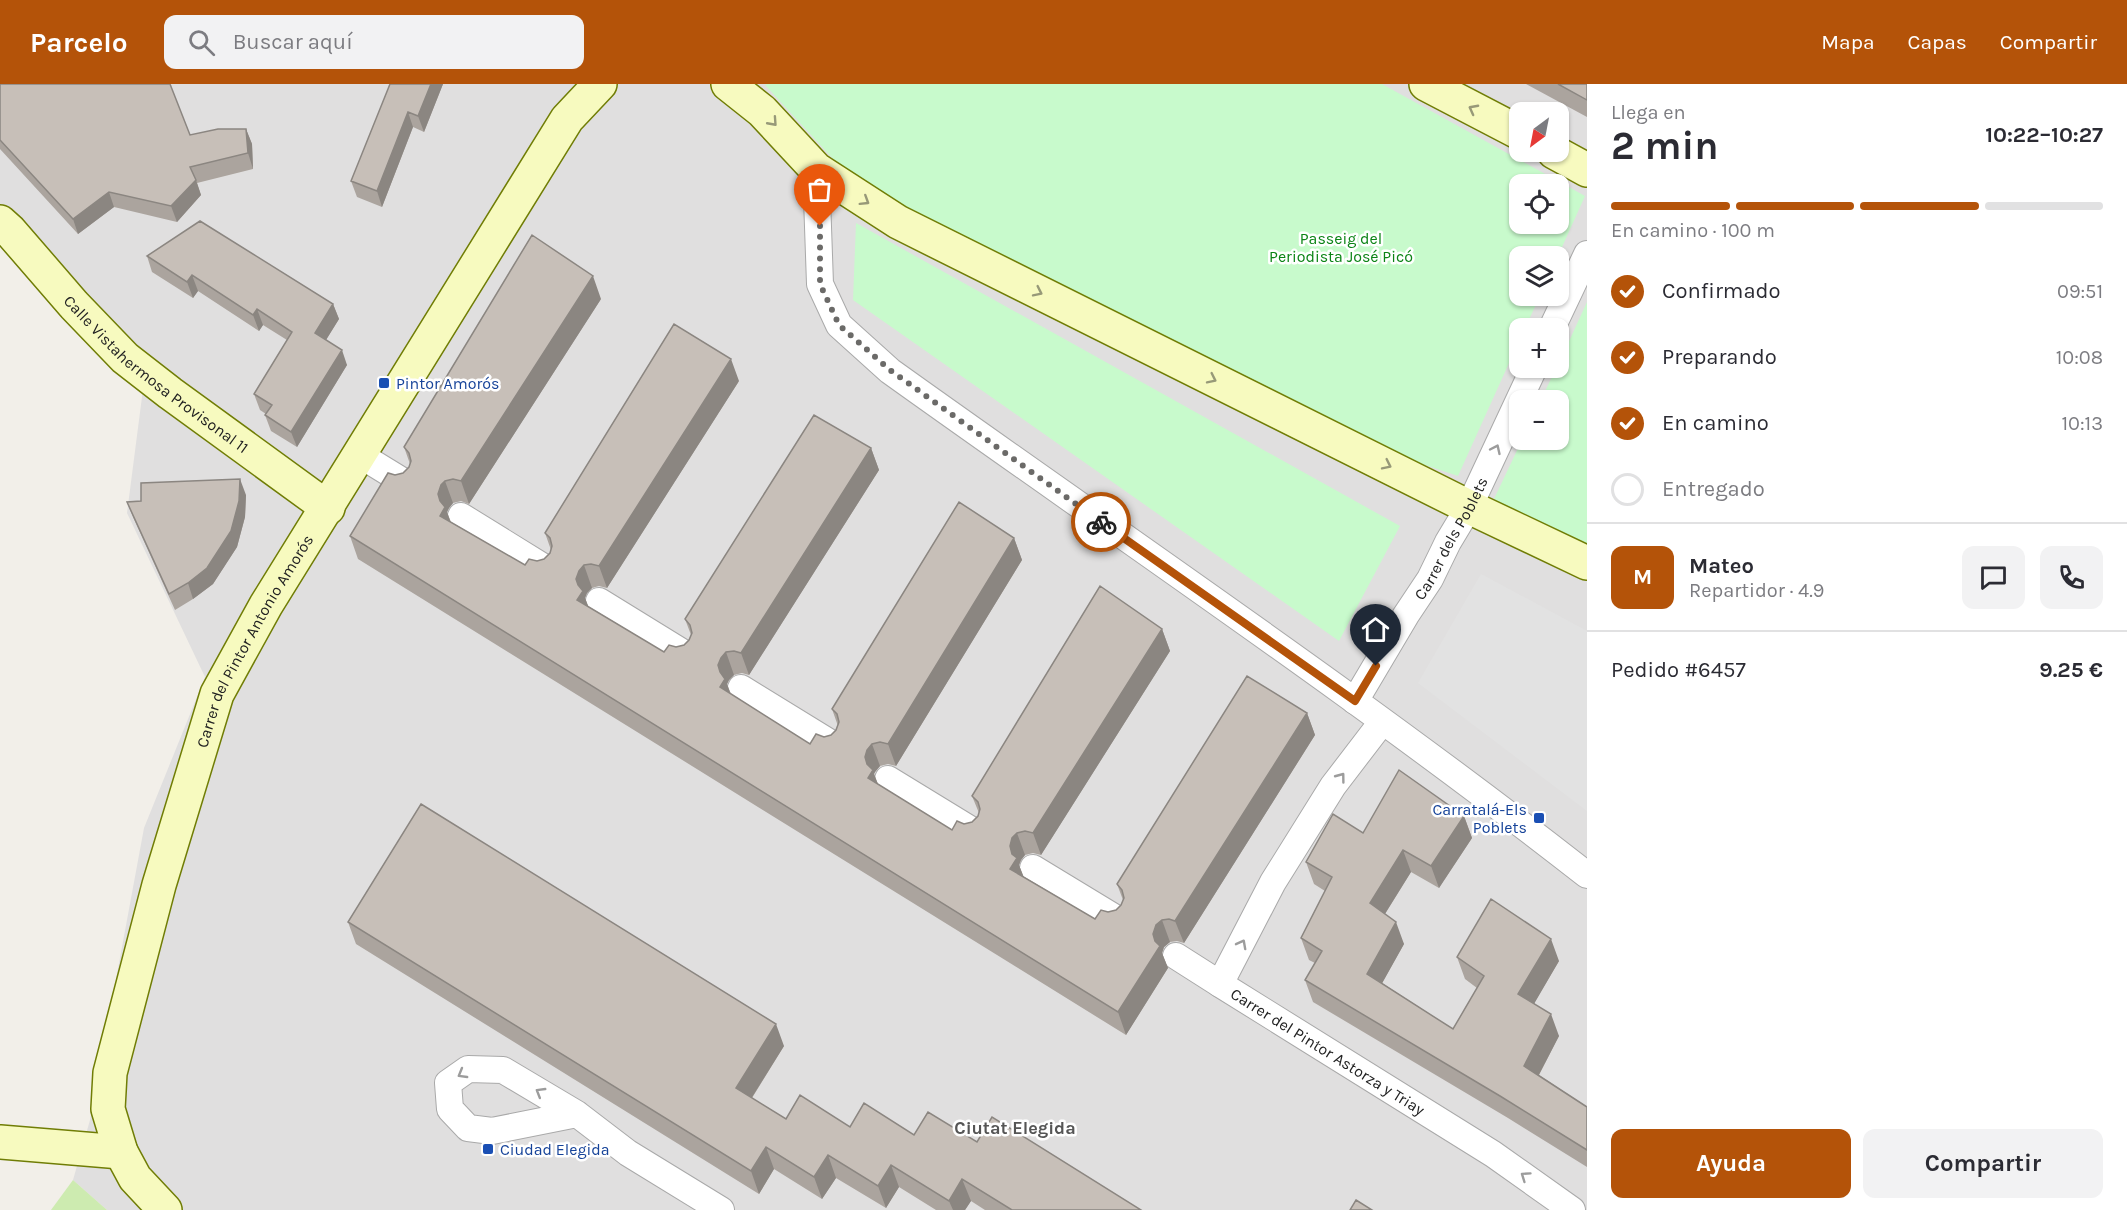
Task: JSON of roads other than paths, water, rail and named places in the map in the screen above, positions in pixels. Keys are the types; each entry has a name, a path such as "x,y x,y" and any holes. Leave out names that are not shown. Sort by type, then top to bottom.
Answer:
{"street":[{"name":"Carrer del Pintor Antonio Amorós","path":"567,119 569,84"},
{"name":"Carrer del Pintor Antonio Amorós","path":"164,1209 135,1178 121,1152 108,1109 110,1073 159,885 217,694 266,605 567,119 600,84"},
{"path":"728,84 762,111 816,169 898,222 1587,563"},
{"path":"1426,84 1509,127"},
{"path":"1569,160 1587,170"},
{"path":"816,169 820,226 820,284 839,325 890,370 1355,701 1496,804 1587,875"},
{"name":"Calle Vistahermosa Provisonal 11","path":"0,222 125,358 327,508"},
{"path":"1557,318 1587,254"},
{"name":"Carrer dels Poblets","path":"1355,701 1430,579 1448,542 1470,507 1529,378"},
{"path":"360,454 404,482"},
{"path":"461,516 545,568"},
{"path":"598,601 685,654"},
{"path":"741,688 832,744"},
{"name":"Carrer del Pintor Astorza y Triay","path":"1382,722 1334,786 1273,882 1220,984 1493,1154 1572,1210"},
{"path":"888,779 972,831"},
{"path":"1033,868 1117,920"},
{"path":"1176,956 1220,984"},
{"path":"577,1114 628,1153 721,1210"},
{"path":"0,1142 121,1152"}],"place":[{"name":"Pintor Amorós","path":"384,383"},
{"name":"Carratalá-Els Poblets","path":"1539,818"},
{"name":"Ciudad Elegida","path":"488,1149"}],"district":[{"name":"Ciutat Elegida","path":"1015,1128"}],"park label":[{"name":"Passeig del Periodista José Picó","path":"1341,247"}]}
